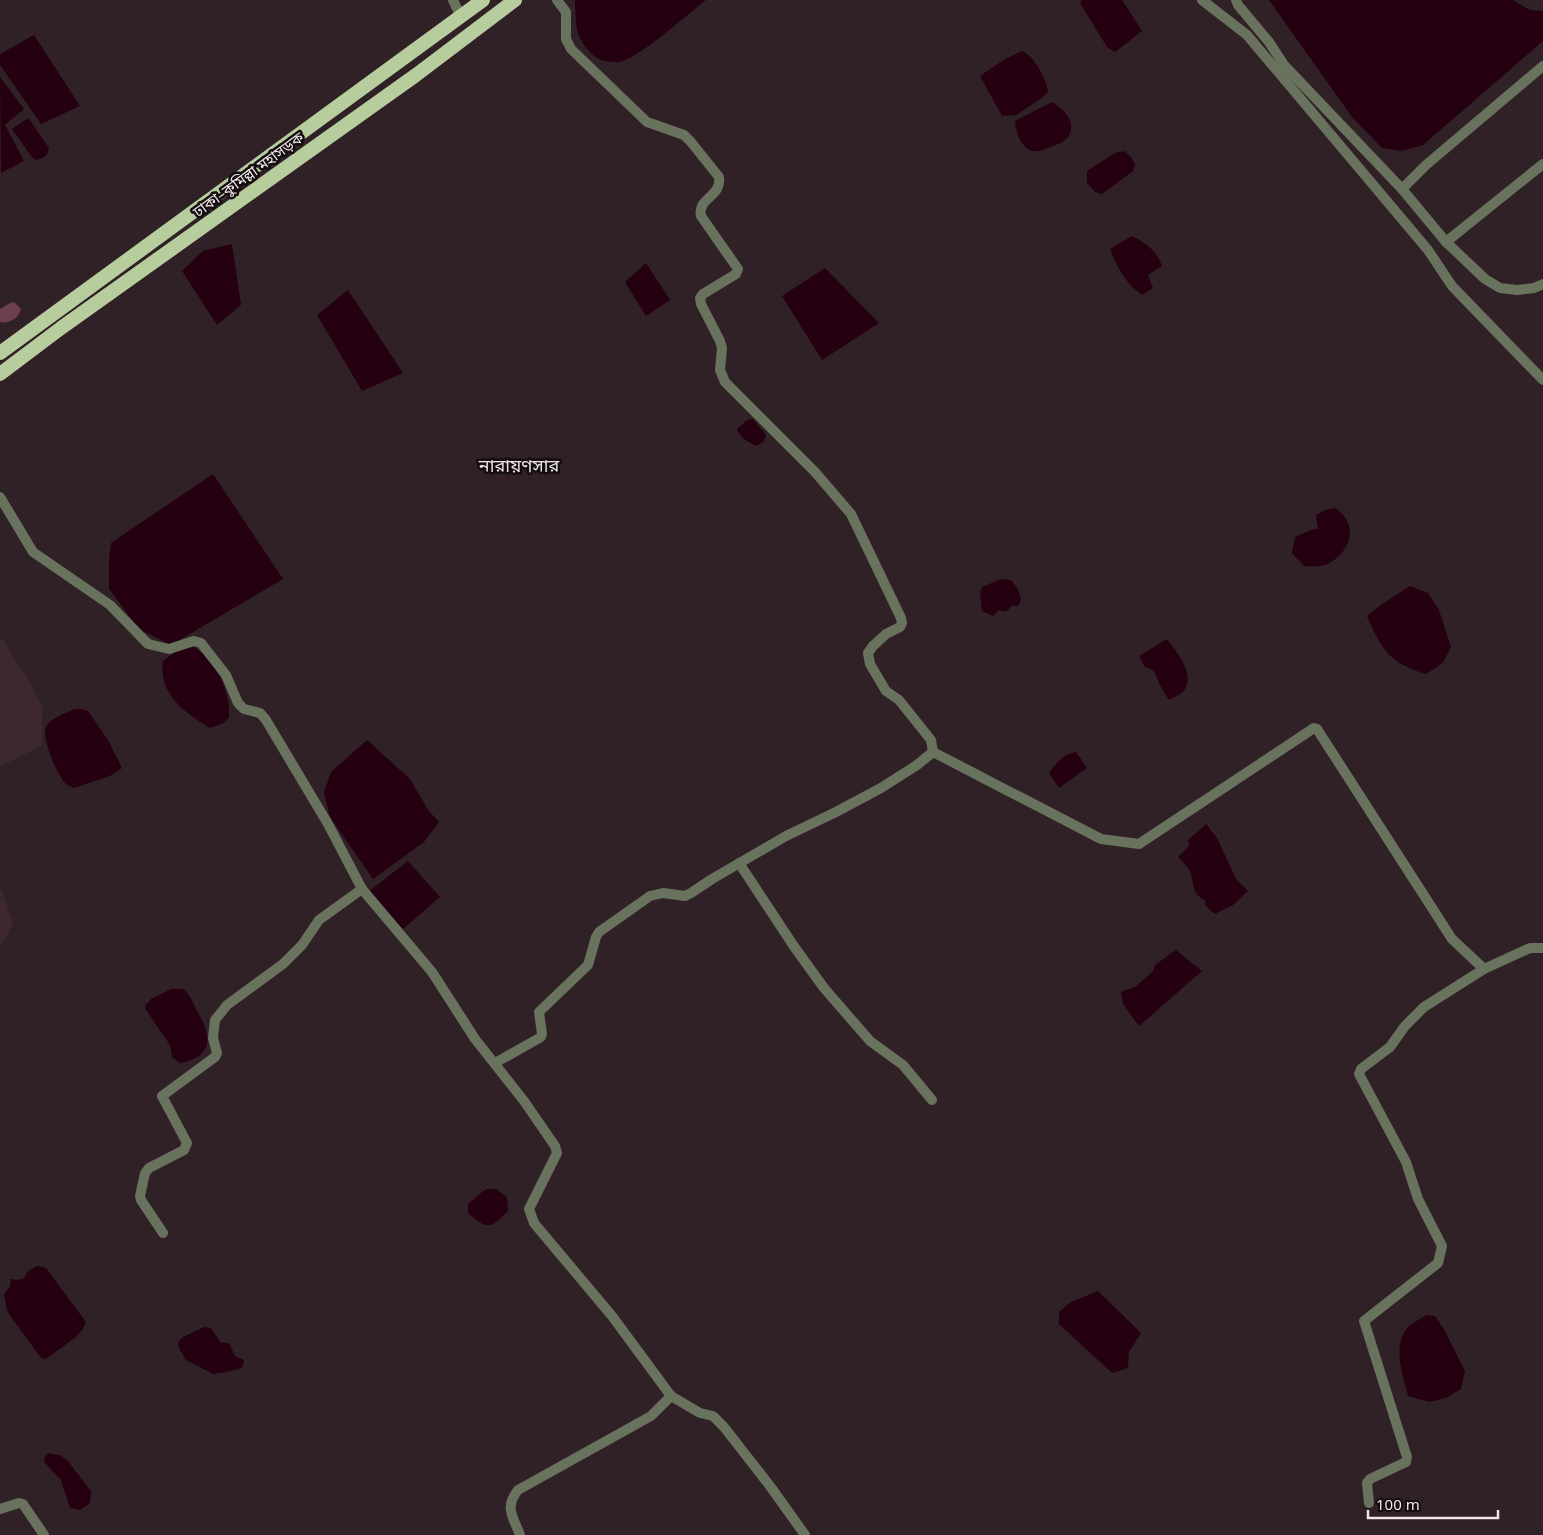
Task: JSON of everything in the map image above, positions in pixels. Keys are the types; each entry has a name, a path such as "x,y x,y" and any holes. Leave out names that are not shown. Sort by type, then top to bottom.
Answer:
{"highway":[{"name":"ঢাকা–কুমিল্লা মহাসড়ক","path":"0,353 483,0"},
{"name":"ঢাকা–কুমিল্লা মহাসড়ক","path":"0,374 61,328 416,75 515,0"},
{"path":"52,316 61,328"}],"street":[{"path":"453,0 461,17"},
{"path":"557,0 566,12 566,39 571,49 647,122 684,136 691,142 719,177 720,184 717,190 702,205 700,210 701,216 738,269 736,274 703,294 700,298 701,304 722,348 720,370 725,382 815,472 851,514 902,623 900,627 886,634 873,646 868,654 870,664 886,691 899,700 931,740 933,752"},
{"path":"1202,0 1247,35 1428,250 1452,286 1543,380"},
{"path":"1236,0 1238,5 1269,42 1284,65 1402,189 1446,242 1485,279 1500,288 1517,290 1534,288 1543,284"},
{"path":"1402,189 1426,165 1543,66"},
{"path":"1446,242 1543,164"},
{"path":"0,496 33,552 110,604 148,644 169,649 194,641 201,643 226,675 238,703 244,709 260,713 266,720 328,824 362,888 432,972 475,1039 495,1063 555,1146 557,1153 529,1209 534,1222 612,1316 671,1396 700,1413 712,1416 724,1427 805,1535"},
{"path":"933,752 1101,840 1139,844 1314,728 1317,729 1452,938 1484,969"},
{"path":"495,1063 541,1038 539,1012 588,965 598,932 650,896 663,893 685,896 786,836 870,794 933,752"},
{"path":"739,863 824,988 870,1041 903,1065 932,1100"},
{"path":"163,1233 141,1200 140,1196 145,1173 149,1168 184,1150 187,1143 162,1096 215,1056 217,1053 213,1038 215,1020 227,1006 284,964 302,945 319,920 362,888"},
{"path":"1369,1503 1367,1483 1370,1479 1406,1462 1407,1457 1364,1321 1438,1264 1442,1246 1418,1199 1406,1162 1359,1074 1361,1069 1390,1047 1405,1026 1424,1007 1484,969 1530,948 1543,948"},
{"path":"520,1535 510,1508 511,1499 518,1490 651,1416 671,1396"},
{"path":"0,1509 19,1503 23,1504 44,1535"}],"shaded area":[{"path":"575,0 706,0 638,53 627,59 615,62 596,58 581,41 577,28"},
{"path":"1082,0 1122,0 1142,31 1115,52 1107,47 1080,3"},
{"path":"1269,0 1513,0 1530,10 1543,11 1543,41 1423,145 1402,151 1382,148 1352,117"},
{"path":"34,35 80,106 41,124 0,65 0,54"},
{"path":"1022,51 1039,68 1048,92 1016,115 1002,116 980,76 1005,59"},
{"path":"0,77 24,109 5,125 24,161 1,173"},
{"path":"1052,102 1066,113 1070,120 1070,133 1060,143 1040,151 1030,150 1020,140 1015,121"},
{"path":"29,119 49,148 45,156 36,160 31,156 12,129"},
{"path":"1124,151 1135,164 1133,171 1102,194 1095,192 1087,183 1087,171 1115,153"},
{"path":"1132,236 1150,248 1162,266 1148,275 1153,288 1142,295 1123,275 1110,249"},
{"path":"232,244 241,305 217,325 182,271 203,251"},
{"path":"646,263 670,300 646,316 625,282"},
{"path":"825,268 879,323 822,360 782,296"},
{"path":"348,290 403,373 362,391 317,315"},
{"path":"14,302 21,309 16,318 0,322 0,309"},
{"path":"753,419 766,435 764,441 757,446 745,440 737,429 747,420"},
{"path":"213,474 283,579 171,645 139,629 109,589 111,543"},
{"path":"1336,508 1349,526 1350,534 1345,548 1340,555 1327,564 1304,566 1292,553 1295,537 1318,529 1316,515 1325,510"},
{"path":"1001,579 1011,580 1018,589 1021,600 1018,606 1012,606 1006,612 999,610 993,616 982,611 980,593 982,587"},
{"path":"1410,586 1428,593 1439,610 1451,647 1443,663 1426,674 1404,665 1388,654 1377,638 1367,616"},
{"path":"2,639 32,685 42,707 42,745 0,767 0,640"},
{"path":"1167,639 1183,662 1188,676 1184,691 1169,700 1154,671 1144,666 1139,656"},
{"path":"191,646 200,651 214,667 220,677 227,698 229,718 222,724 210,728 191,716 175,701 165,683 163,661 176,651"},
{"path":"75,709 88,711 108,740 122,768 110,776 74,788 64,782 58,771 50,755 45,732 46,727 51,721"},
{"path":"367,740 410,779 428,810 439,822 424,842 373,879 330,817 324,792 331,772"},
{"path":"1076,752 1087,768 1059,788 1049,773 1061,760"},
{"path":"1206,824 1217,838 1236,879 1248,891 1233,905 1215,914 1206,906 1205,900 1195,891 1189,870 1178,857 1189,846 1188,840"},
{"path":"408,861 440,897 403,929 368,892"},
{"path":"0,886 13,923 0,948"},
{"path":"1176,950 1202,971 1139,1026 1123,1004 1121,992 1135,987 1153,971 1155,965"},
{"path":"171,989 184,989 187,992 203,1022 207,1038 207,1045 204,1051 191,1060 180,1063 172,1057 170,1045 145,1006 151,999"},
{"path":"487,1189 496,1189 507,1197 508,1211 493,1224 485,1225 468,1213 468,1204"},
{"path":"37,1266 46,1268 86,1322 76,1337 46,1359 41,1358 11,1317 7,1310 4,1294 10,1287 11,1279 18,1280 24,1278 28,1271"},
{"path":"1098,1291 1141,1333 1129,1352 1128,1368 1112,1373 1059,1324 1059,1312 1071,1302"},
{"path":"1426,1315 1435,1316 1445,1331 1465,1371 1461,1389 1446,1398 1429,1402 1408,1396 1399,1353 1400,1344 1407,1328"},
{"path":"204,1327 211,1328 221,1343 229,1343 235,1356 244,1360 242,1368 213,1374 186,1360 179,1348 178,1342 183,1337"},
{"path":"48,1453 60,1455 67,1460 91,1491 90,1503 80,1510 70,1508 61,1480 45,1463 44,1458"}],"district":[{"name":"নারায়ণসার","path":"519,465"}]}
